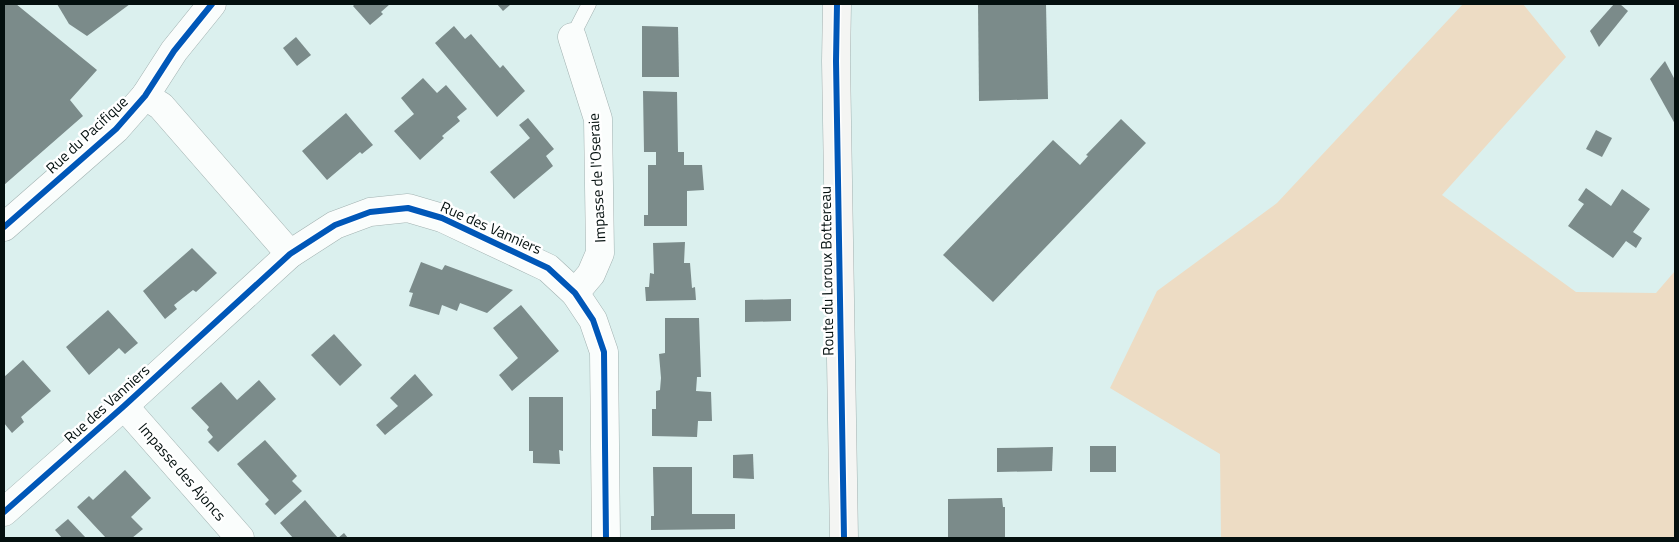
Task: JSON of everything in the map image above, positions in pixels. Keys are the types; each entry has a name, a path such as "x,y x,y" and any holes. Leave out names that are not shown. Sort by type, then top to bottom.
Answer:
{"main road":[{"name":"Route du Loroux Bottereau","path":"837,4 836,61 844,538"}],"street":[{"name":"Rue du Pacifique","path":"4,228 116,129 145,96 174,52 212,4"},
{"name":"Impasse de l'Oseraie","path":"572,37 598,118 600,253 591,274 575,292"},
{"path":"145,96 161,106 290,254"},
{"name":"Rue des Vanniers","path":"4,512 124,406 290,254 335,224 370,212 408,208 442,218 541,264 575,292 593,320 604,352 606,538"},
{"name":"Impasse des Ajoncs","path":"124,406 240,538"}],"lane":[{"name":"Impasse de l'Oseraie","path":"572,37 589,4"}],"shaded area":[{"path":"1463,4 1523,4 1566,57 1442,195 1576,292 1656,293 1675,271 1675,538 1221,538 1220,454 1110,388 1157,291 1277,203"}],"building":[{"path":"4,4 16,4 97,70 70,100 83,116 4,185"},
{"path":"57,4 130,4 87,36 69,24"},
{"path":"355,4 390,4 381,12 383,14 370,25 353,6"},
{"path":"497,4 511,4 503,11"},
{"path":"978,4 1046,4 1048,99 979,101"},
{"path":"1614,4 1620,4 1628,11 1599,47 1590,31"},
{"path":"454,26 465,39 471,34 500,68 503,65 525,91 497,117 435,43"},
{"path":"642,26 678,27 679,77 642,77"},
{"path":"296,37 311,55 297,66 283,48"},
{"path":"1665,61 1675,80 1675,124 1650,79"},
{"path":"423,78 437,93 446,85 467,109 457,117 460,121 442,136 444,138 420,160 394,131 414,114 401,98"},
{"path":"643,91 677,92 678,152 684,152 684,165 702,165 704,190 687,191 687,226 644,226 644,215 648,215 648,165 656,165 656,152 644,152"},
{"path":"346,113 373,145 362,154 360,152 327,180 302,151"},
{"path":"528,118 554,149 546,156 553,166 514,199 490,172 530,138 519,125"},
{"path":"1121,119 1146,143 993,302 943,255 1053,140 1080,165 1088,156 1086,155"},
{"path":"1596,130 1612,138 1602,157 1586,149"},
{"path":"1586,188 1611,206 1622,189 1650,209 1633,232 1642,238 1636,248 1626,241 1613,258 1568,226 1584,204 1578,200"},
{"path":"685,242 684,263 690,263 692,288 695,287 696,300 646,301 645,287 649,287 650,273 654,274 653,243"},
{"path":"192,248 217,273 196,292 193,290 174,305 177,309 165,319 143,291"},
{"path":"421,262 442,270 445,265 513,290 487,313 460,303 457,311 442,305 439,315 409,306 413,293 409,292"},
{"path":"791,299 791,321 745,322 745,300"},
{"path":"521,305 559,351 512,391 499,375 518,358 493,328"},
{"path":"108,310 138,343 125,354 119,348 89,375 66,347"},
{"path":"665,318 699,318 701,377 697,377 696,391 711,392 712,421 698,421 697,437 652,436 652,409 656,409 656,391 660,390 659,354 665,353"},
{"path":"334,334 362,365 340,386 311,355"},
{"path":"23,360 51,391 21,417 24,422 12,433 4,423 4,377"},
{"path":"415,374 433,395 385,435 376,425 398,406 390,398"},
{"path":"259,380 276,399 218,452 208,442 213,437 207,430 209,427 191,408 221,382 237,400"},
{"path":"529,397 563,397 563,451 559,450 560,464 533,463 533,451 529,451"},
{"path":"265,440 297,476 292,481 302,491 275,515 265,504 269,500 237,464"},
{"path":"1090,446 1116,446 1116,472 1090,472"},
{"path":"1053,447 1052,471 997,472 997,448"},
{"path":"753,454 754,479 733,478 733,455"},
{"path":"653,467 692,467 692,514 735,514 735,529 651,530 651,516 654,516"},
{"path":"125,470 151,498 131,517 143,529 132,538 106,538 77,507 89,496 93,500"},
{"path":"1002,498 1003,507 1005,507 1005,538 948,538 948,499"},
{"path":"305,500 338,538 293,538 280,523"},
{"path":"68,519 86,538 62,538 55,530"},
{"path":"344,533 348,538 338,538"}],"cycle path":[{"path":"4,227 116,129 145,96 174,51 212,4"},
{"path":"837,4 836,61 844,538"},
{"path":"4,512 124,406 290,254 335,225 370,212 408,208 442,218 548,268 575,293 593,320 604,352 606,538"}]}
